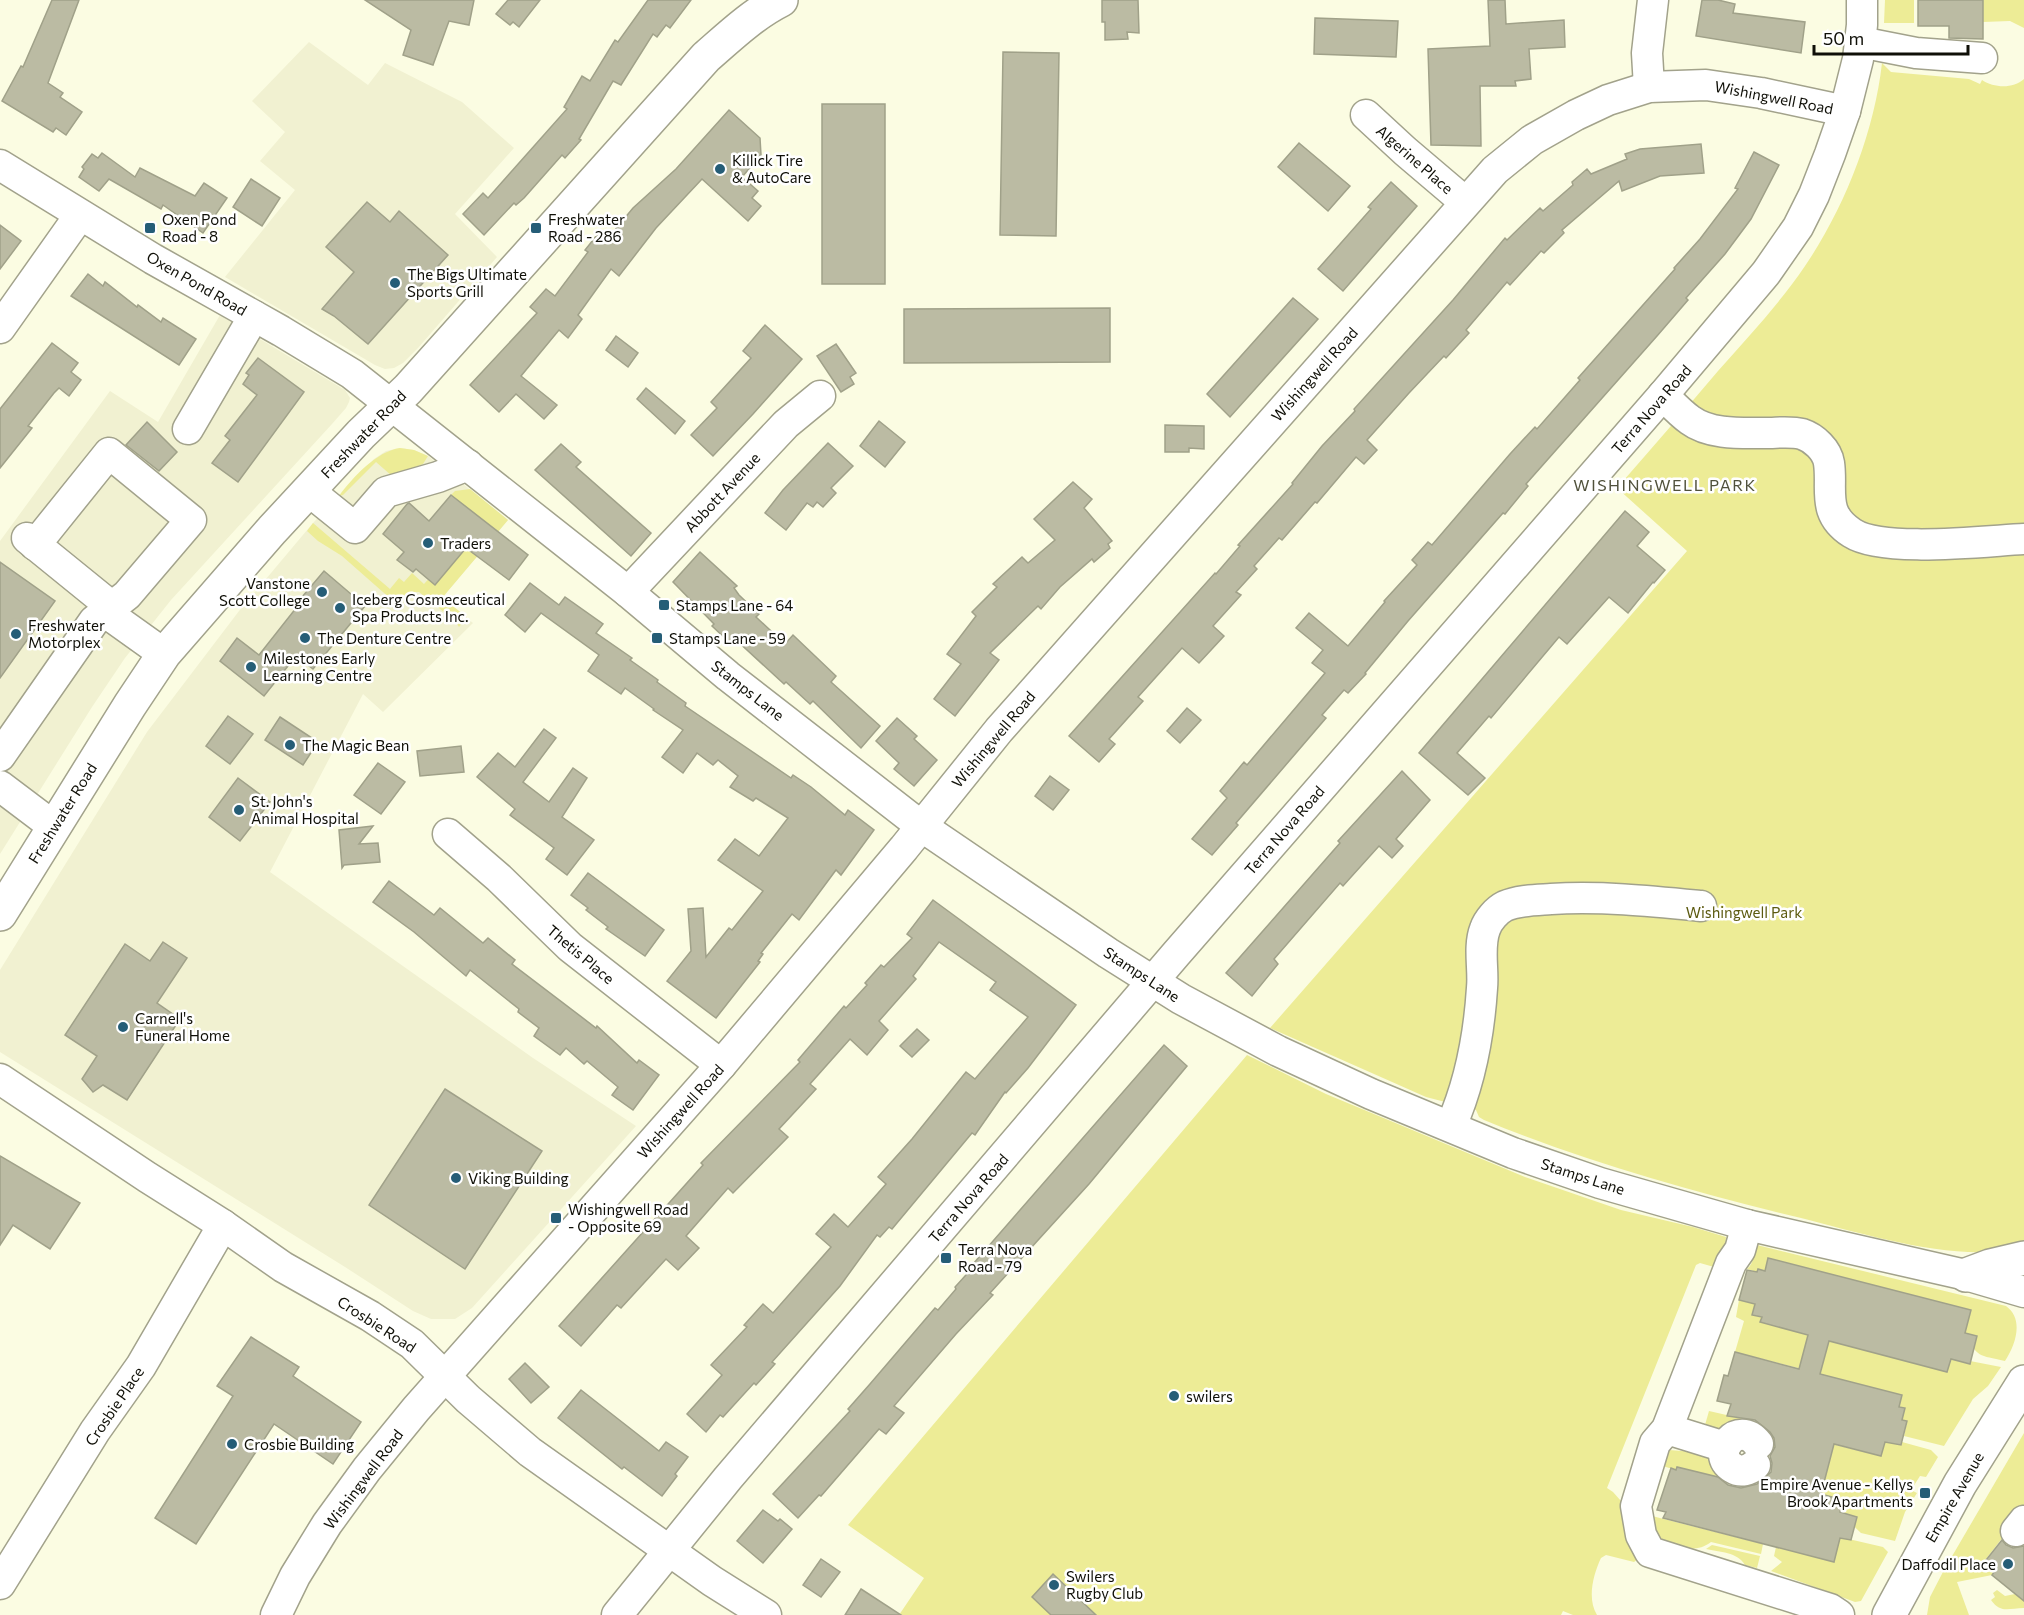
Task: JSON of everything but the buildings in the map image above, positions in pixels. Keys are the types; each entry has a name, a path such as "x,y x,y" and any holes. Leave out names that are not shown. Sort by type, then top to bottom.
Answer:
{"main road":[{"name":"Freshwater Road","path":"1,911 164,654 309,491 361,434 391,406 706,57 740,27 781,0"},
{"path":"1966,1275 2024,1257"},
{"name":"Empire Avenue","path":"1889,1615 1960,1484 2024,1382"}],"street":[{"path":"1648,87 1647,53 1653,0"},
{"name":"Terra Nova Road","path":"617,1615 668,1550 1152,982 1663,395 1766,273 1798,227 1814,195 1845,111 1860,42 1862,0"},
{"path":"1860,42 1916,53 1982,58"},
{"name":"Wishingwell Road","path":"276,1615 295,1576 327,1524 367,1469 720,1065 999,730 1495,170 1532,140 1597,105 1648,87 1706,84 1845,111"},
{"name":"Algerine Place","path":"1366,115 1465,202"},
{"name":"Oxen Pond Road","path":"0,165 80,215 352,374 391,406"},
{"path":"0,328 80,215"},
{"path":"188,429 254,316"},
{"path":"1663,395 1690,421 1705,428 1752,433 1801,434 1818,443 1829,461 1830,503 1839,521 1851,532 1867,540 1898,544 2024,539"},
{"name":"Abbott Avenue","path":"628,592 786,423 820,396"},
{"name":"Stamps Lane","path":"391,406 921,826 1152,982 1229,1026 1316,1070 1513,1152 1600,1183 1747,1225 1966,1275 2024,1292"},
{"path":"0,756 94,621 112,607 128,596 191,520 109,453 31,542 112,607 115,619 164,654"},
{"path":"309,491 355,528 386,492 438,477 468,465"},
{"path":"0,786 53,826"},
{"name":"Thetis Place","path":"448,834 499,878 585,960 720,1065"},
{"path":"1451,1126 1464,1093 1475,1039 1482,989 1485,929 1497,912 1505,906 1518,903 1590,897 1701,906"},
{"name":"Crosbie Road","path":"0,1078 283,1267 379,1321 412,1344 468,1399 531,1452 712,1581 766,1615"},
{"name":"Crosbie Place","path":"0,1584 95,1431 141,1366 223,1225"},
{"path":"1747,1225 1740,1250 1731,1263 1667,1429 1655,1443 1636,1506 1641,1535 1650,1552 1830,1609 1839,1615"},
{"path":"1667,1429 1725,1447 1725,1459 1732,1468 1744,1471 1757,1454"}],"shaded area":[{"path":"309,42 368,85 385,63 462,102 514,148 455,214 497,257 418,348 403,363 394,368 385,369 375,365 225,277 295,190 260,161 285,132 252,101"},
{"path":"220,315 345,390 350,398 349,402 332,424 171,600 125,658 0,854 0,541 110,391 158,422"},
{"path":"400,448 414,450 428,456 508,520 442,598 473,623 383,712 363,694 270,872 533,1058 636,1126 472,1308 455,1319 431,1319 413,1311 0,1052 0,970 147,732 239,611 313,523 374,459 386,451"}],"green space":[{"path":"1885,0 1914,0 1914,23 1884,23"},
{"path":"1983,0 2024,0 2024,28 2010,21 1983,22"},
{"name":"Wishingwell Park","path":"1882,63 1891,72 1969,79 1980,84 1982,80 1998,86 2009,86 2024,79 2024,1244 1989,1252 1943,1250 1870,1236 1720,1198 1601,1163 1484,1120 1479,1117 1476,1110 1426,1097 1270,1028 1687,551 1617,488 1774,307 1805,266 1833,219 1855,169 1872,116"},
{"path":"400,448 414,450 428,456 423,464 392,476 376,462 343,495 339,496 358,473 374,459"},
{"path":"470,489 508,520 442,598 467,617 459,627 455,621 419,592 411,592 401,603 392,600 342,556 307,531 313,523 390,589 399,578 404,582 412,573 424,584 482,520 451,495 455,491"},
{"path":"1247,1055 1326,1094 1525,1177 1621,1210 1726,1237 1725,1252 1714,1267 1700,1263 1696,1265 1607,1488 1621,1501 1622,1512 1638,1559 1634,1562 1606,1555 1601,1558 1592,1587 1592,1602 1597,1615 1573,1615 1563,1611 1561,1615 899,1615 924,1578 848,1525"},
{"path":"1757,1245 2006,1306 2015,1318 2015,1340 2005,1361 1984,1356 1976,1351 1965,1333 1971,1310 1768,1258 1765,1271 1758,1269 1757,1272 1747,1269"},
{"path":"1739,1300 1755,1304 1752,1315 1762,1317 1761,1322 1808,1335 1806,1370 1735,1352 1744,1321 1736,1317"},
{"path":"1829,1341 1947,1372 1951,1359 1969,1364 1970,1361 2001,1367 1988,1386 1973,1399 1944,1446 1904,1436 1907,1422 1902,1420 1905,1408 1899,1407 1902,1395 1820,1374"},
{"path":"1709,1411 1792,1430 1787,1451 1722,1435 1705,1425"},
{"path":"2024,1433 2024,1510 1986,1559 1997,1568 1992,1575 1957,1582 1969,1615 1927,1615 1930,1597 1944,1570"},
{"path":"1808,1438 1881,1456 1885,1441 1901,1445 1902,1442 1931,1450 1938,1457 1926,1477 1920,1476 1911,1490 1917,1493 1905,1512 1895,1541 1861,1533 1840,1513 1843,1500 1792,1487 1824,1483 1830,1459 1804,1453"},
{"path":"1669,1450 1711,1456 1731,1481 1677,1467 1676,1470 1659,1465 1665,1452"},
{"path":"1648,1515 1763,1544 1761,1554 1711,1542 1692,1549 1658,1540"},
{"path":"1840,1537 1883,1547 1888,1552 1861,1601 1855,1602 1771,1571 1782,1562 1774,1556 1776,1547"},
{"path":"1712,1545 1760,1556 1757,1568 1745,1565 1733,1555 1706,1549"},
{"path":"1997,1590 2005,1596 2015,1594 2024,1601 2024,1608 2002,1609 1998,1607 1991,1600 1995,1597 1993,1593"}],"place":[{"name":"Killick Tire & AutoCare","path":"720,169"},
{"name":"Oxen Pond Road - 8","path":"150,228"},
{"name":"Freshwater Road - 286","path":"536,228"},
{"name":"The Bigs Ultimate Sports Grill","path":"395,283"},
{"name":"Traders","path":"428,543"},
{"name":"Vanstone Scott College","path":"322,592"},
{"name":"Stamps Lane - 64","path":"664,605"},
{"name":"Iceberg Cosmeceutical Spa Products Inc.","path":"340,608"},
{"name":"Freshwater Motorplex","path":"16,634"},
{"name":"The Denture Centre","path":"305,638"},
{"name":"Stamps Lane - 59","path":"657,638"},
{"name":"Milestones Early Learning Centre","path":"251,667"},
{"name":"The Magic Bean","path":"290,745"},
{"name":"St. John's Animal Hospital","path":"239,810"},
{"name":"Carnell's Funeral Home","path":"123,1027"},
{"name":"Viking Building","path":"456,1178"},
{"name":"Wishingwell Road - Opposite 69","path":"556,1218"},
{"name":"Terra Nova Road - 79","path":"946,1258"},
{"name":"swilers","path":"1174,1396"},
{"name":"Crosbie Building","path":"232,1444"},
{"name":"Empire Avenue - Kellys Brook Apartments","path":"1925,1493"},
{"name":"Daffodil Place","path":"2008,1564"},
{"name":"Swilers Rugby Club","path":"1054,1585"}],"district":[{"name":"WISHINGWELL PARK","path":"1665,484"}]}
